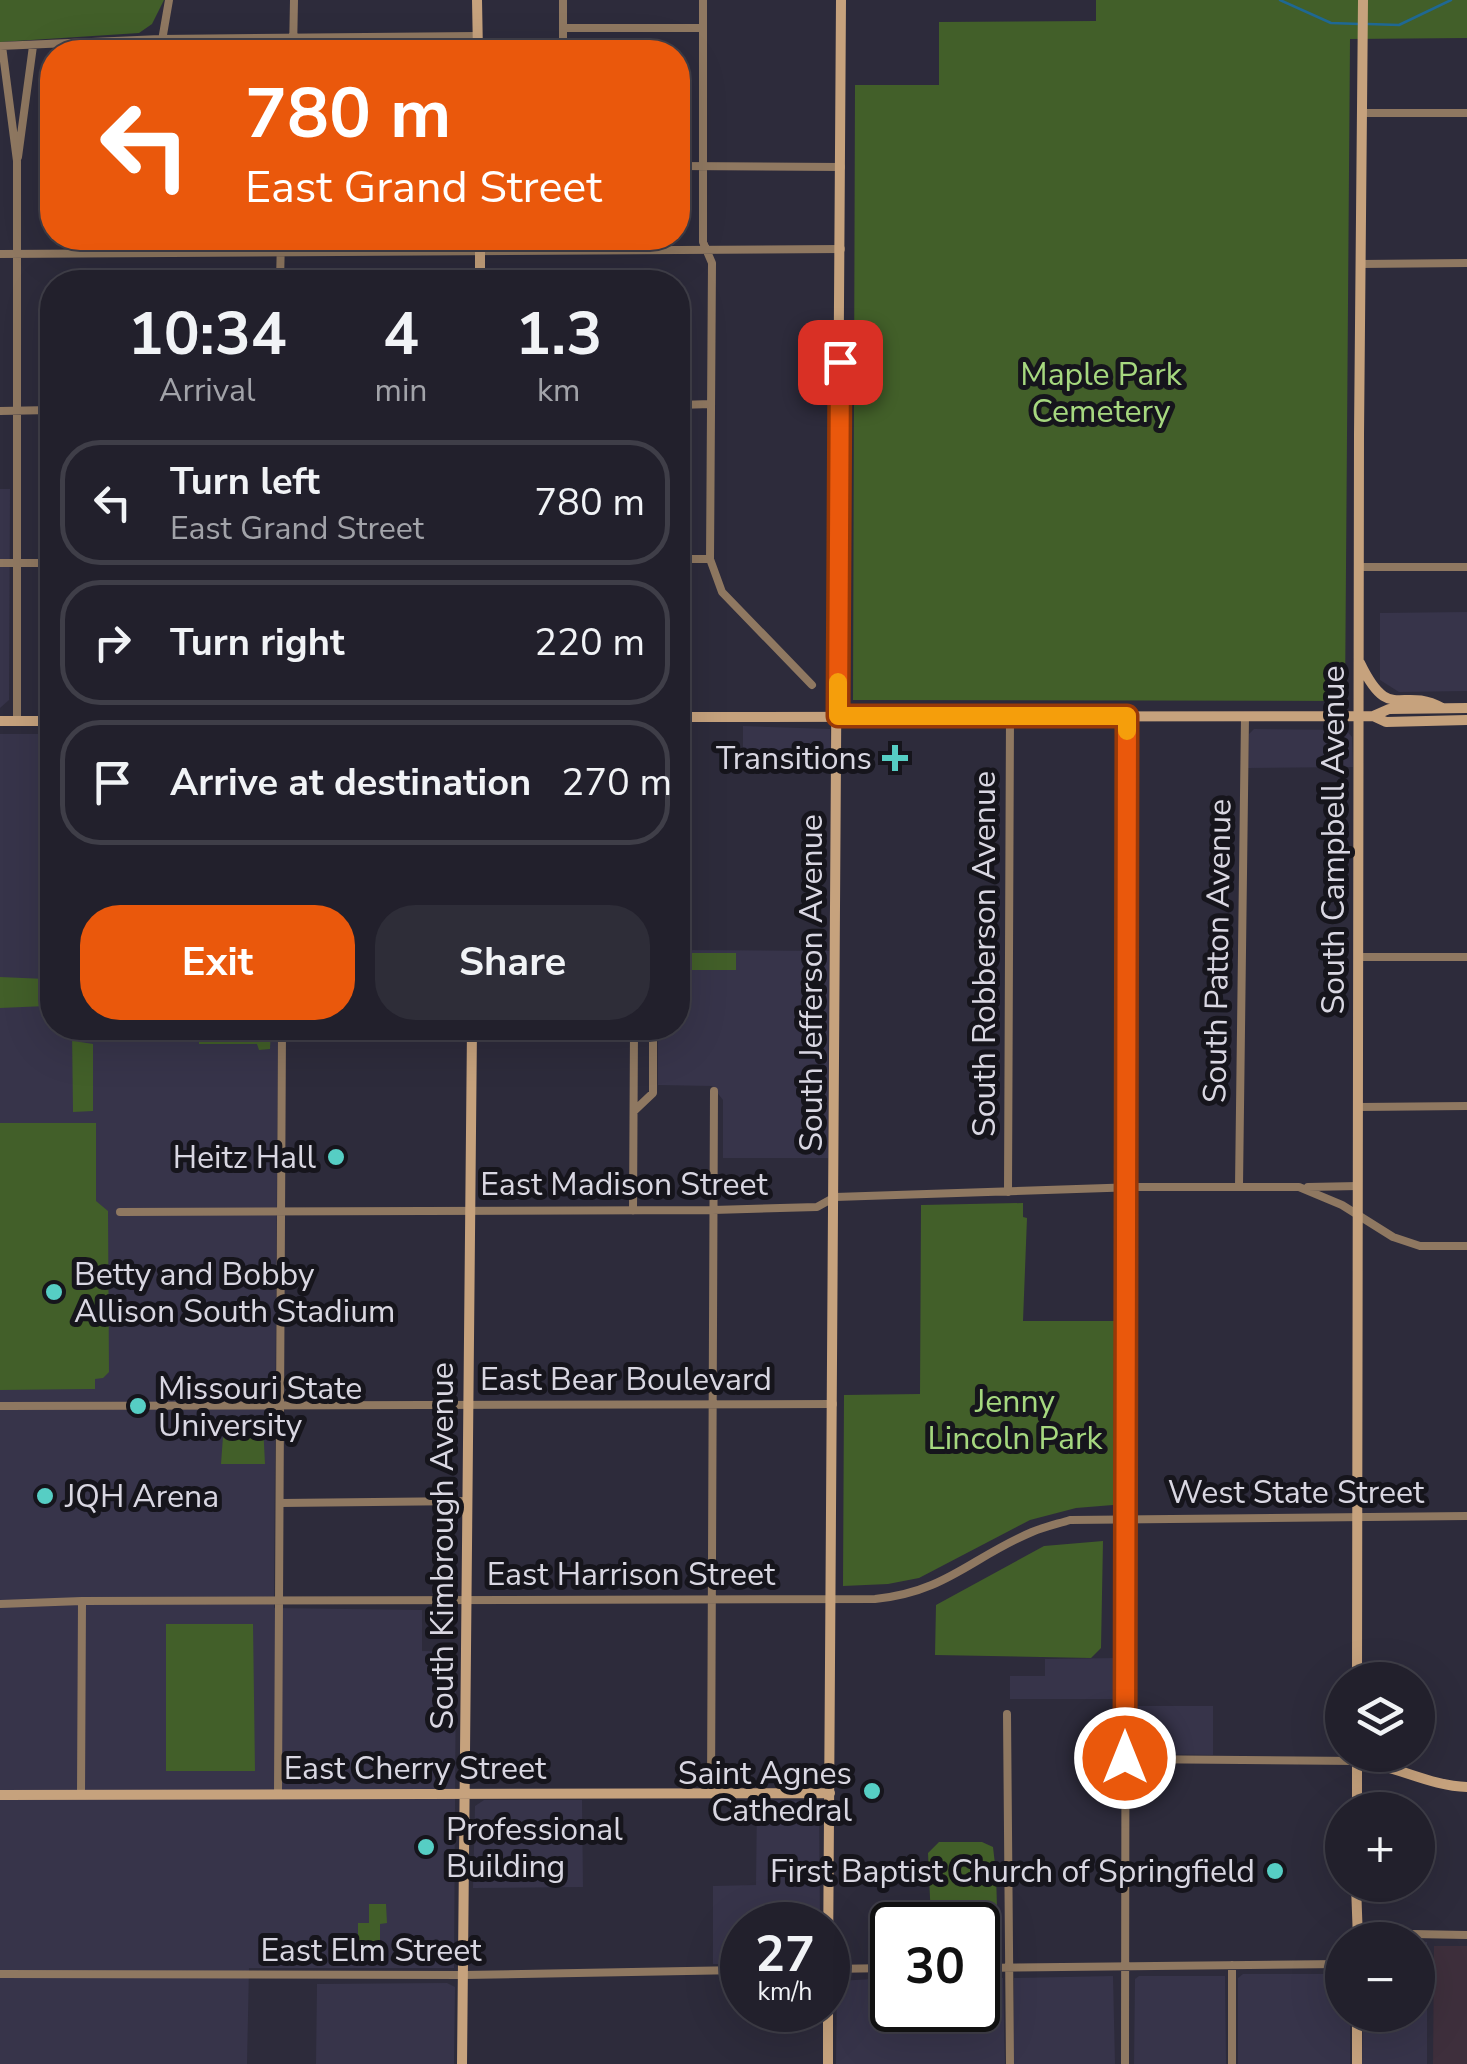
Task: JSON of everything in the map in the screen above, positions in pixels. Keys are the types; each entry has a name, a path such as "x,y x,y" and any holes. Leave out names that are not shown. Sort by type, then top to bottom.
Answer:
{"main road":[{"path":"477,0 478,40"},
{"name":"South Jefferson Avenue","path":"829,1902 842,0"},
{"name":"South Campbell Avenue","path":"1356,1662 1363,0"},
{"path":"480,252 480,270"},
{"path":"1358,659 1381,697 1394,702 1431,702 1442,708"},
{"path":"690,717 1373,716 1390,709 1467,708"},
{"path":"1373,716 1386,722 1467,720"},
{"path":"0,721 40,721"},
{"name":"South Kimbrough Avenue","path":"462,2064 472,1040"},
{"path":"1407,1772 1442,1784 1467,1787"},
{"name":"East Cherry Street","path":"0,1795 830,1793"},
{"name":"South Jefferson Avenue","path":"828,2032 828,2064"},
{"path":"1357,2032 1357,2064"}],"street":[{"path":"160,38 169,0"},
{"path":"294,0 294,38"},
{"path":"562,0 563,40"},
{"path":"704,0 702,242 712,263 710,559 722,592 812,684"},
{"path":"563,28 703,28"},
{"path":"128,40 478,36"},
{"path":"17,721 17,162 1,46 40,46"},
{"path":"17,162 33,46"},
{"path":"1363,112 1467,113"},
{"path":"690,166 841,167"},
{"path":"0,254 842,249"},
{"path":"280,270 281,250"},
{"path":"1360,264 1467,263"},
{"path":"690,404 711,404"},
{"path":"0,410 40,410"},
{"path":"690,559 710,559"},
{"path":"0,563 40,563"},
{"path":"1358,568 1467,567"},
{"name":"South Robberson Avenue","path":"1008,1192 1010,716"},
{"path":"1125,2064 1127,716"},
{"name":"South Patton Avenue","path":"1238,1186 1245,717"},
{"path":"1358,957 1467,957"},
{"path":"278,1794 282,1040"},
{"path":"634,1040 634,1211"},
{"path":"634,1110 649,1100 653,1092 653,1040"},
{"path":"710,1793 714,1090"},
{"path":"1358,1107 1467,1106"},
{"name":"East Madison Street","path":"120,1212 713,1210 817,1207 834,1197 1358,1186"},
{"path":"1299,1187 1320,1193 1393,1238 1420,1246 1467,1246"},
{"name":"East Bear Boulevard","path":"0,1406 833,1404"},
{"path":"281,1502 467,1501"},
{"name":"West State Street","path":"1125,1518 1467,1516"},
{"name":"East Harrison Street","path":"0,1604 82,1600 830,1599 910,1595 1032,1532 1070,1520 1125,1518"},
{"path":"81,1795 82,1600"},
{"path":"1006,1714 1010,2064"},
{"path":"1125,1758 1325,1758"},
{"path":"1435,1936 1467,1935"},
{"path":"1000,1967 1325,1964"},
{"path":"1232,1966 1232,2064"},
{"name":"East Elm Street","path":"0,1974 464,1975 720,1970"}],"shaded area":[{"path":"0,489 10,489 9,700 0,708"},
{"path":"1467,612 1467,691 1399,692 1380,680 1380,613"},
{"path":"743,726 830,729 831,750 743,750"},
{"path":"1254,729 1346,730 1352,737 1353,767 1248,768 1249,734"},
{"name":"Missouri State University","path":"0,734 40,734 40,1040 278,1040 274,1608 422,1610 422,1651 456,1652 454,1968 249,1968 247,2064 0,2064"},
{"path":"690,950 829,951 828,1158 723,1158 723,1100 712,1086 658,1085 658,1040 690,1040"},
{"path":"1117,1658 1117,1699 1010,1699 1010,1676 1045,1676 1045,1659"},
{"path":"1132,1706 1213,1706 1213,1755 1134,1754"},
{"path":"484,1800 582,1800 583,1887 473,1888 475,1806"},
{"path":"757,1800 819,1801 820,1902 720,1902 720,1964 713,1964 713,1886 756,1885"},
{"path":"1435,1946 1467,1946 1467,2064 1433,2064"},
{"path":"1243,1974 1325,1974 1325,2032 1350,2032 1350,2064 1238,2064 1238,1978"},
{"path":"1113,1976 1115,2064 1013,2064 1014,1978"},
{"path":"1225,1976 1226,2064 1134,2064 1135,1979"},
{"path":"1003,1978 1005,2064 836,2064 836,2032 850,2032 850,1980 870,1979 870,2032 1000,2032"},
{"path":"447,1983 455,1987 454,2064 316,2064 317,1984"},
{"path":"1363,2032 1427,2032 1427,2064 1362,2064"}],"green space":[{"path":"0,0 164,0 152,24 139,33 0,42"},
{"name":"Maple Park Cemetery","path":"1096,0 1467,0 1467,38 1350,39 1345,701 853,700 855,85 939,85 939,22 1096,21"},
{"path":"690,953 736,953 736,970 690,970"},
{"path":"0,977 40,979 40,1006 0,1008"},
{"path":"72,1040 79,1040 93,1044 93,1111 73,1112"},
{"path":"199,1040 270,1040 270,1049 259,1050 257,1044 199,1044"},
{"name":"Betty and Bobby Allison South Stadium","path":"0,1123 96,1123 96,1201 108,1211 109,1372 95,1379 95,1389 0,1390"},
{"name":"Jenny Lincoln Park","path":"1023,1203 1023,1217 1027,1218 1023,1321 1114,1321 1113,1505 1076,1508 1030,1520 919,1578 843,1586 844,1395 920,1394 921,1205"},
{"path":"224,1423 263,1424 265,1464 221,1464"},
{"path":"1103,1541 1101,1648 1091,1658 935,1655 936,1605 1044,1546"},
{"path":"166,1624 253,1624 255,1771 166,1771"},
{"path":"939,1842 982,1842 993,1847 997,1902 930,1902 928,1853"},
{"path":"369,1904 386,1904 387,1923 380,1924 380,1948 358,1948 358,1923 369,1923"}],"waterway":[{"path":"1280,0 1331,23 1360,24"},
{"path":"1368,24 1399,25 1451,0"}],"slow traffic":[{"path":"838,682 838,716 1127,716 1127,731"}],"place":[{"name":"Transitions","path":"895,758"},
{"name":"Heitz Hall","path":"336,1157"},
{"name":"Betty and Bobby Allison South Stadium","path":"54,1292"},
{"name":"Missouri State University","path":"138,1406"},
{"name":"JQH Arena","path":"45,1496"},
{"name":"Saint Agnes Cathedral","path":"872,1791"},
{"name":"Professional Building","path":"426,1847"},
{"name":"First Baptist Church of Springfield","path":"1275,1871"}],"route":[{"path":"840,362 838,716 1127,716 1125,1758"}]}
